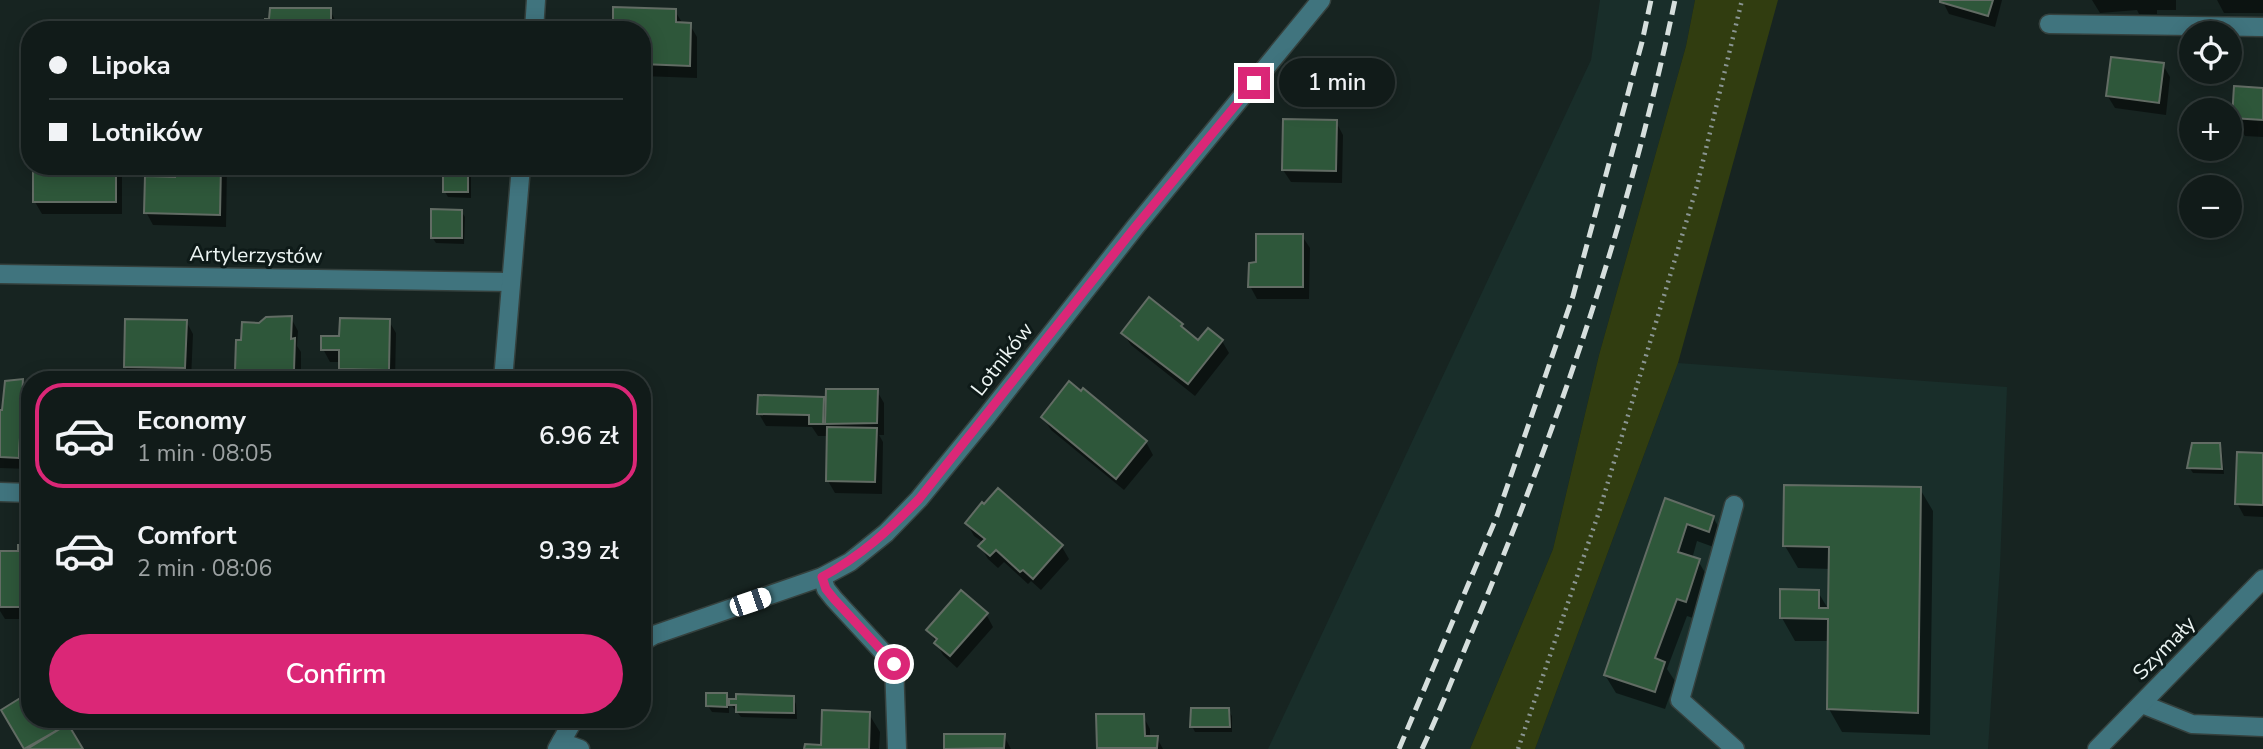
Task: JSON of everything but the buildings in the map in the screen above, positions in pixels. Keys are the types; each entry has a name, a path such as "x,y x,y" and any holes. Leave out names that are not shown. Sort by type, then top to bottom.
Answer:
{"street":[{"path":"535,21 536,0"},
{"name":"Lotników","path":"651,636 822,577 850,562 886,533 919,499 1136,226 1321,0"},
{"path":"2049,24 2263,27"},
{"path":"504,371 520,175"},
{"name":"Artylerzystów","path":"0,274 510,282"},
{"path":"0,492 21,493"},
{"path":"1734,506 1680,700 1735,749"},
{"path":"822,577 826,589 834,599 894,664 897,749"},
{"name":"Szymały","path":"2096,749 2263,579"},
{"path":"2142,704 2192,724 2263,727"},
{"path":"569,728 559,746 580,749"}],"path":[{"path":"1518,749 1599,512 1693,199 1742,0"}],"shaded area":[{"path":"1600,0 1695,0 1686,46 1599,355 1553,549 1470,749 1268,749 1591,60"},
{"path":"1678,363 2007,387 2000,566 1988,749 1535,749"}],"green space":[{"path":"1695,0 1778,0 1678,363 1535,749 1470,749 1553,549 1599,355 1686,46"}],"railway":[{"path":"1399,749 1497,516 1573,296 1651,0"},
{"path":"1422,749 1505,551 1590,318 1637,160 1675,0"}],"route":[{"path":"894,664 834,599 826,589 822,577 850,562 886,533 919,499 1136,226 1254,83"}]}
